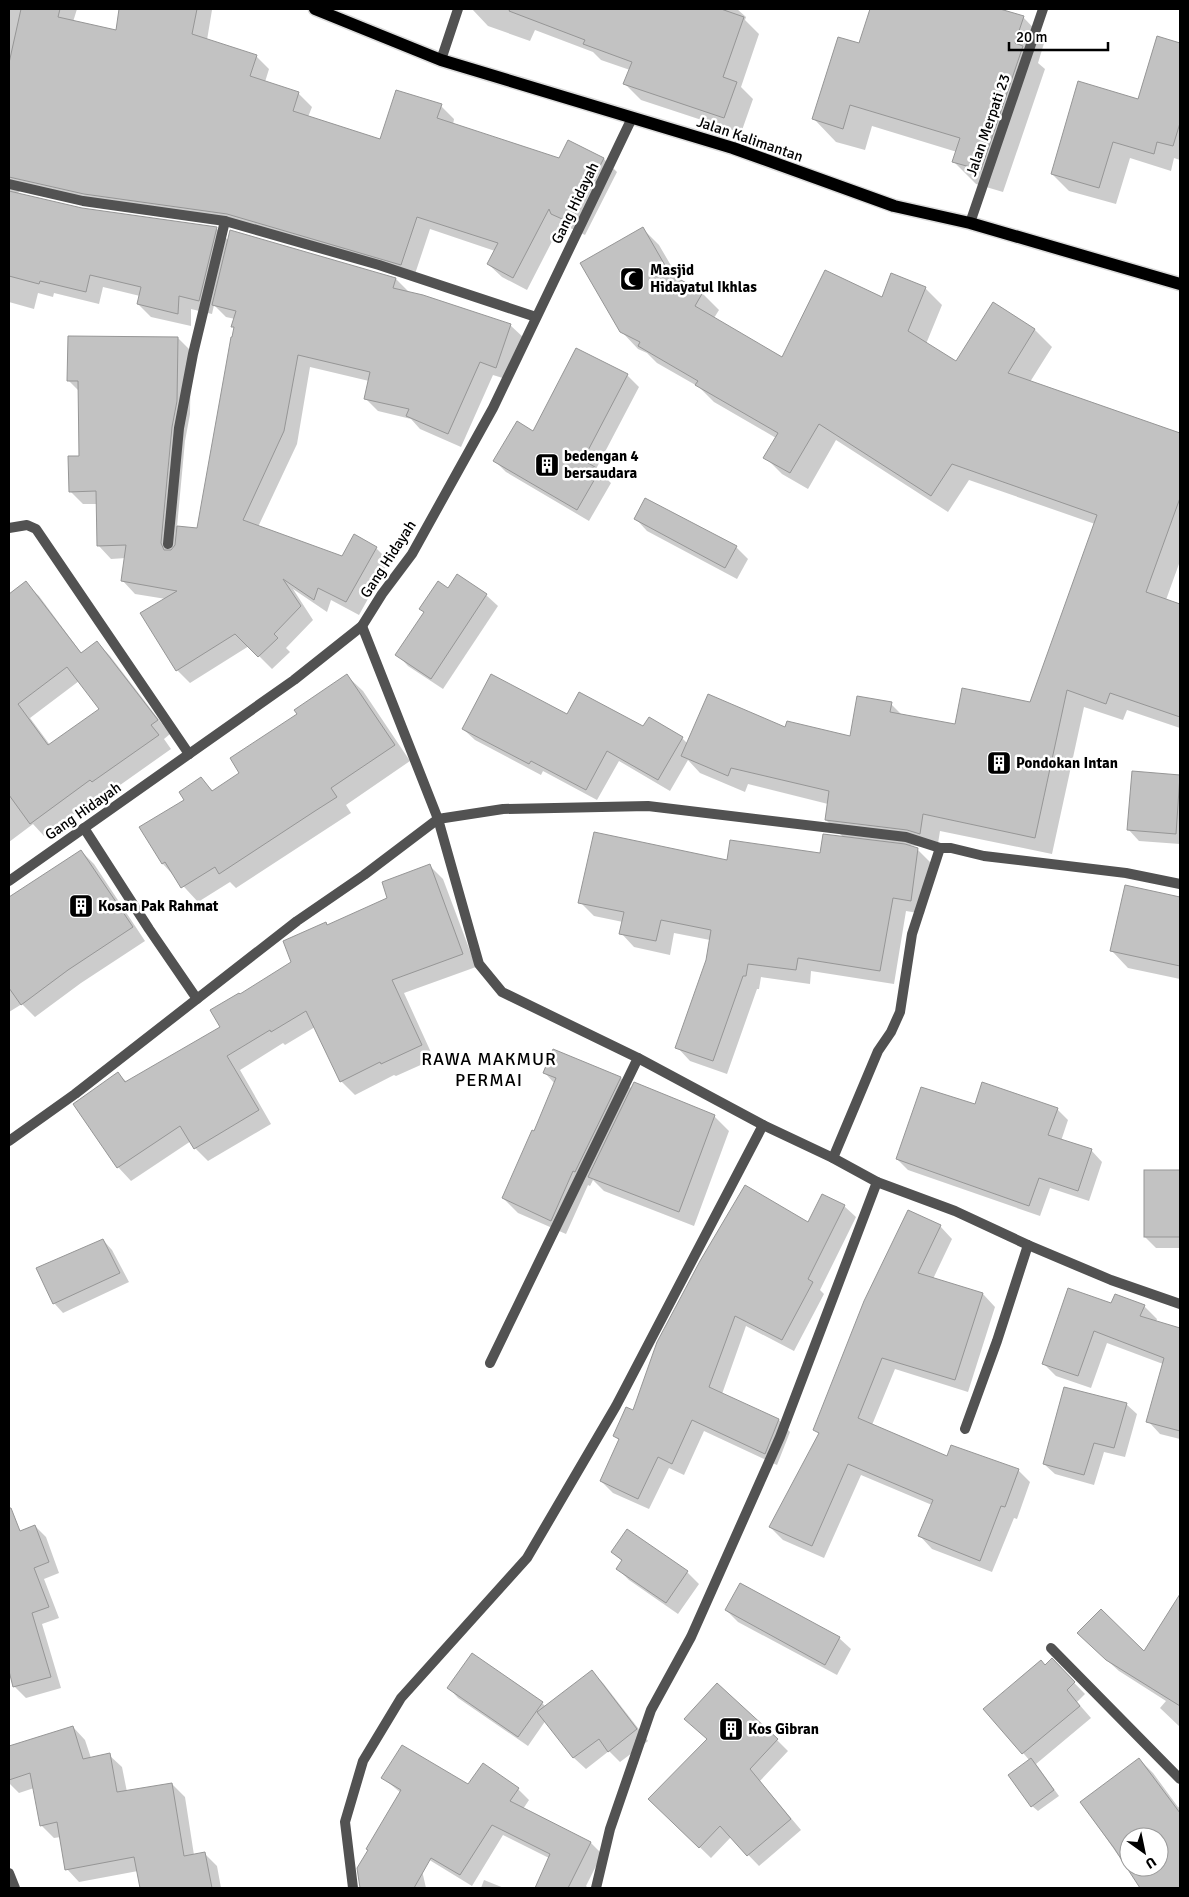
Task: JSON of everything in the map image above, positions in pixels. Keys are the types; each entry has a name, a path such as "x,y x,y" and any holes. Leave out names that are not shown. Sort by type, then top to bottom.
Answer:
{"main road":[{"name":"Jalan Kalimantan","path":"315,9 441,60 733,148 894,206 970,223 1180,284"}],"street":[{"path":"441,60 458,9"},
{"name":"Jalan Merpati 23","path":"970,223 1043,9"},
{"name":"Gang Hidayah","path":"9,881 294,680 362,626 382,594 412,554 493,408 632,118"},
{"path":"9,184 83,201 225,220 379,265 536,318"},
{"path":"168,544 179,428 192,354 225,220"},
{"path":"9,528 27,525 36,529 189,754"},
{"path":"362,626 438,819 479,964 502,992 638,1058 763,1125 833,1158 877,1182 955,1211 1110,1280 1180,1304"},
{"path":"9,1141 75,1094 297,920 364,875 438,819 503,809 648,806 906,837 940,848 951,848 984,856 1126,874 1180,884"},
{"path":"84,828 197,999"},
{"path":"833,1158 878,1051 891,1032 900,1012 912,934 940,848"},
{"path":"490,1363 638,1058"},
{"path":"353,1888 345,1822 363,1761 401,1698 527,1558 616,1406 763,1125"},
{"path":"596,1888 610,1829 651,1710 691,1637 780,1437 877,1182"},
{"path":"965,1429 997,1341 1028,1244"},
{"path":"1051,1648 1180,1779"},
{"path":"9,1873 15,1888"}],"building":[{"path":"21,9 60,9 58,17 116,30 119,9 197,9 192,34 257,55 250,76 299,92 293,111 380,139 396,90 442,104 437,118 559,158 568,140 604,158 571,223 551,214 549,209 513,278 487,264 498,243 417,217 401,265 227,214 84,194 9,177 9,63"},
{"path":"510,9 721,9 744,17 723,77 737,82 724,118 623,84 632,62 583,44 585,40 509,11"},
{"path":"870,9 1000,9 1024,16 1015,43 1023,46 981,170 952,162 960,138 850,105 843,129 812,119 838,37 859,43"},
{"path":"1157,36 1180,43 1180,123 1173,146 1157,142 1154,154 1113,142 1099,188 1051,174 1078,81 1138,99"},
{"path":"9,191 82,208 217,227 199,301 179,296 178,314 137,304 141,287 90,275 86,292 40,281 39,284 9,276"},
{"path":"643,227 670,274 703,292 695,306 782,357 825,270 882,297 891,273 926,287 908,331 956,361 993,302 1035,329 1008,373 1180,433 1180,498 1146,592 1180,604 1180,717 1110,693 1106,704 1067,690 1035,838 923,814 920,834 907,830 825,820 829,791 731,768 728,776 681,756 708,694 785,727 787,721 850,736 857,696 892,702 890,712 955,724 962,688 1030,702 1097,515 952,464 931,496 819,424 790,473 763,458 778,433 695,385 698,381 638,346 640,342 620,332 580,263"},
{"path":"230,230 396,278 393,288 423,295 511,324 496,368 480,362 448,434 406,416 409,409 364,399 370,372 298,355 284,431 243,520 342,556 354,534 377,547 346,602 318,588 314,600 283,579 301,606 274,634 278,638 258,657 235,634 176,671 140,613 177,591 121,581 126,545 97,546 96,491 69,492 68,456 79,456 78,381 67,381 68,336 178,337 177,401 172,427 161,543 164,550 171,550 175,545 177,526 197,528 234,327 231,327 236,311 212,305"},
{"path":"576,348 628,374 583,460 600,470 577,510 493,461 517,421 533,431"},
{"path":"645,498 737,546 725,568 634,519"},
{"path":"457,574 487,594 431,679 395,655 424,612 419,609 438,581 448,588"},
{"path":"26,581 81,653 97,641 158,720 151,725 159,735 92,782 90,780 30,824 9,795 9,594","holes":["67,667 99,709 48,745 18,704"]},
{"path":"347,674 395,745 331,788 337,797 219,874 215,867 181,888 165,862 162,864 139,827 184,800 179,792 201,777 212,791 239,773 230,758 297,714 294,710"},
{"path":"491,674 567,714 579,692 643,726 649,717 683,737 658,780 607,751 586,790 531,761 529,764 462,729"},
{"path":"1132,771 1180,775 1176,834 1127,830"},
{"path":"594,832 727,860 730,840 820,853 823,834 905,844 918,848 911,901 893,898 880,971 798,958 796,970 748,964 746,976 743,976 713,1061 675,1048 706,960 711,930 661,920 656,941 619,934 624,912 578,903"},
{"path":"81,850 133,927 68,970 21,1005 9,988 9,897"},
{"path":"430,864 463,954 392,980 422,1045 381,1064 380,1062 340,1082 306,1011 227,1056 259,1110 194,1149 180,1126 117,1168 73,1104 118,1072 125,1082 220,1027 210,1010 240,994 291,962 283,941 326,922 327,925 387,898 382,882"},
{"path":"1125,885 1180,897 1180,966 1110,951"},
{"path":"553,1049 621,1077 575,1172 573,1171 551,1221 502,1198 532,1130 534,1131 556,1078 543,1073"},
{"path":"634,1082 715,1115 679,1212 588,1177"},
{"path":"982,1082 1058,1108 1048,1135 1092,1149 1078,1191 1039,1178 1029,1206 896,1159 921,1087 975,1104"},
{"path":"1144,1170 1180,1170 1180,1237 1144,1237"},
{"path":"745,1185 808,1222 822,1194 845,1205 808,1279 813,1282 782,1340 735,1316 709,1387 779,1419 765,1454 692,1420 672,1464 658,1457 638,1499 600,1481 619,1439 613,1436 626,1407 633,1410 657,1342 700,1261"},
{"path":"908,1210 941,1225 918,1273 983,1293 955,1380 882,1358 858,1418 947,1456 951,1445 1019,1469 1005,1507 1001,1506 980,1561 918,1536 933,1500 848,1464 812,1546 769,1527 819,1433 813,1430 864,1301"},
{"path":"103,1239 120,1273 53,1304 36,1268"},
{"path":"1068,1288 1111,1303 1115,1294 1145,1305 1140,1316 1180,1328 1180,1431 1146,1422 1164,1358 1094,1331 1078,1376 1042,1364"},
{"path":"1064,1387 1127,1403 1114,1448 1094,1443 1084,1475 1043,1464"},
{"path":"9,1508 11,1508 20,1531 35,1525 49,1562 34,1568 49,1607 32,1613 51,1677 13,1687 9,1671"},
{"path":"627,1529 688,1571 666,1603 616,1569 622,1560 611,1552"},
{"path":"740,1583 840,1637 825,1665 725,1610"},
{"path":"1180,1594 1180,1706 1106,1660 1077,1633 1101,1609 1144,1651"},
{"path":"472,1653 543,1702 518,1737 447,1688"},
{"path":"1052,1658 1075,1682 1067,1690 1080,1706 1022,1754 983,1709 1041,1660 1045,1665"},
{"path":"592,1670 637,1729 608,1752 599,1739 573,1758 537,1712"},
{"path":"717,1683 778,1739 750,1769 791,1819 747,1856 720,1826 699,1848 648,1799 707,1739 684,1719"},
{"path":"73,1726 83,1759 110,1753 117,1792 172,1783 184,1856 205,1852 212,1888 140,1888 134,1857 65,1870 57,1822 40,1826 30,1773 9,1780 9,1746"},
{"path":"402,1745 468,1784 483,1763 519,1788 510,1801 591,1842 568,1888 535,1888 550,1854 492,1825 460,1875 431,1858 414,1888 360,1888 357,1868 401,1790 381,1778"},
{"path":"1031,1758 1054,1790 1031,1807 1008,1775"},
{"path":"1139,1758 1180,1813 1180,1888 1140,1888 1133,1877 1169,1877 1169,1827 1119,1827 1119,1856 1080,1802"}],"place":[{"name":"Masjid Hidayatul Ikhlas","path":"632,279"},
{"name":"bedengan 4 bersaudara","path":"547,465"},
{"name":"Pondokan Intan","path":"999,763"},
{"name":"Kosan Pak Rahmat","path":"81,906"},
{"name":"Kos Gibran","path":"731,1729"}],"district":[{"name":"RAWA MAKMUR PERMAI","path":"489,1069"}]}
